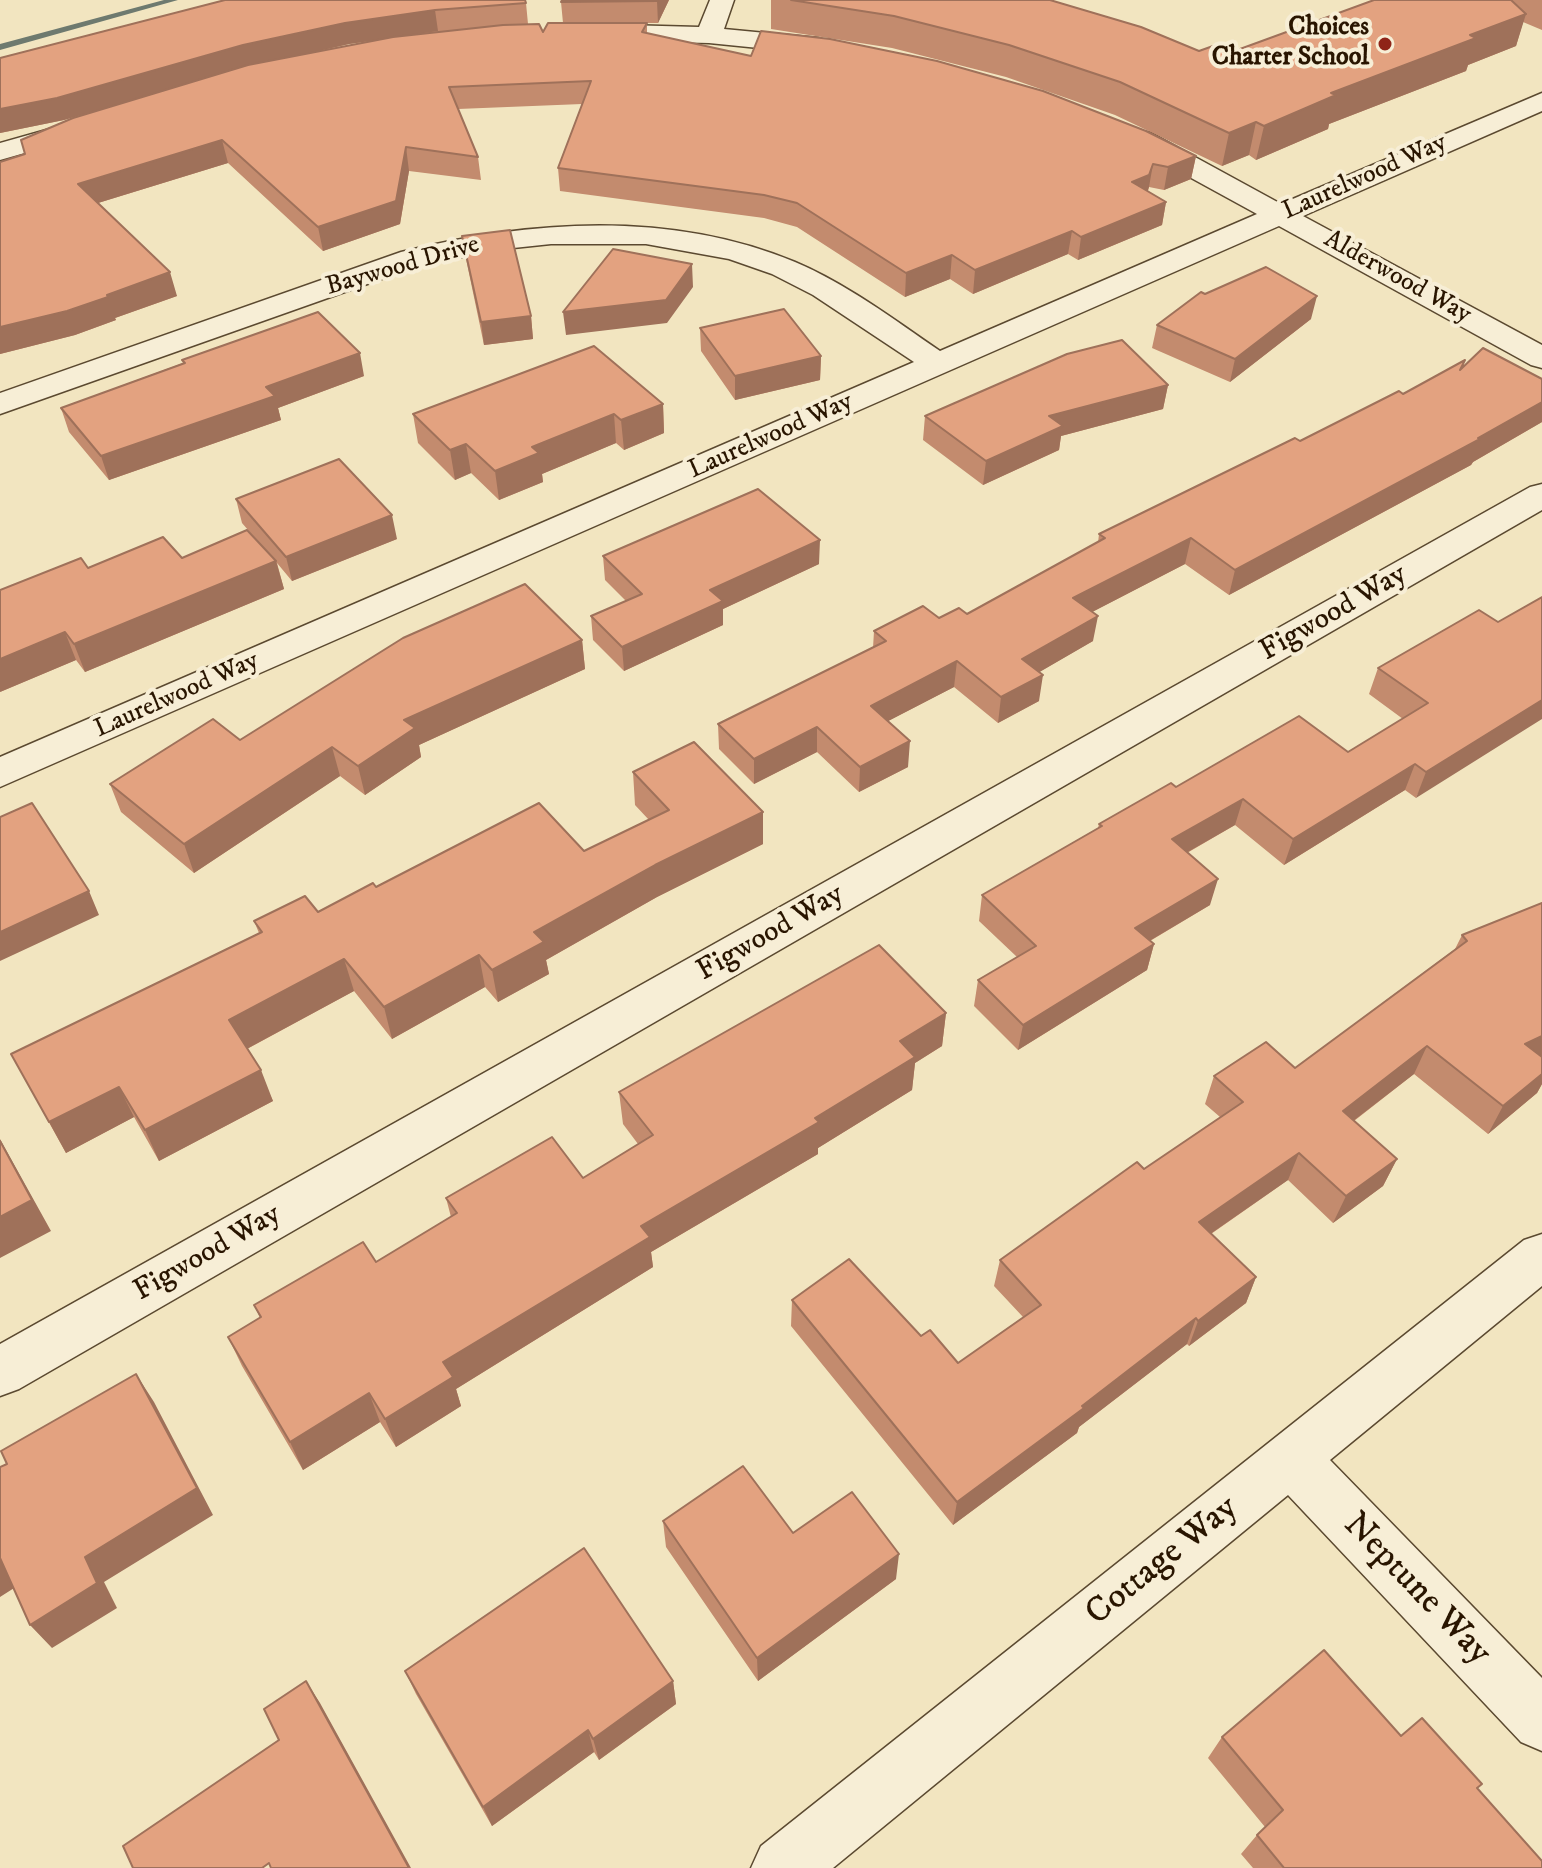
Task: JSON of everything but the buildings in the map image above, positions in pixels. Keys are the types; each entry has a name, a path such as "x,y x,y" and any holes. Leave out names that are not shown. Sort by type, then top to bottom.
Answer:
{"street":[{"path":"709,35 722,0"},
{"path":"566,33 709,35 847,50"},
{"name":"Laurelwood Way","path":"0,773 1542,101"},
{"path":"0,152 105,121"},
{"name":"Alderwood Way","path":"1112,126 1155,146 1542,358"},
{"name":"Baywood Drive","path":"0,404 412,258 479,243 576,233 631,234 684,241 735,252 782,268 844,300 937,364"},
{"name":"Figwood Way","path":"0,1372 1542,495"},
{"name":"Cottage Way","path":"783,1868 1542,1256"},
{"name":"Neptune Way","path":"1291,1459 1542,1721"}],"waterway":[{"path":"0,47 174,0"}],"place":[{"name":"Choices Charter School","path":"1385,44"}]}
